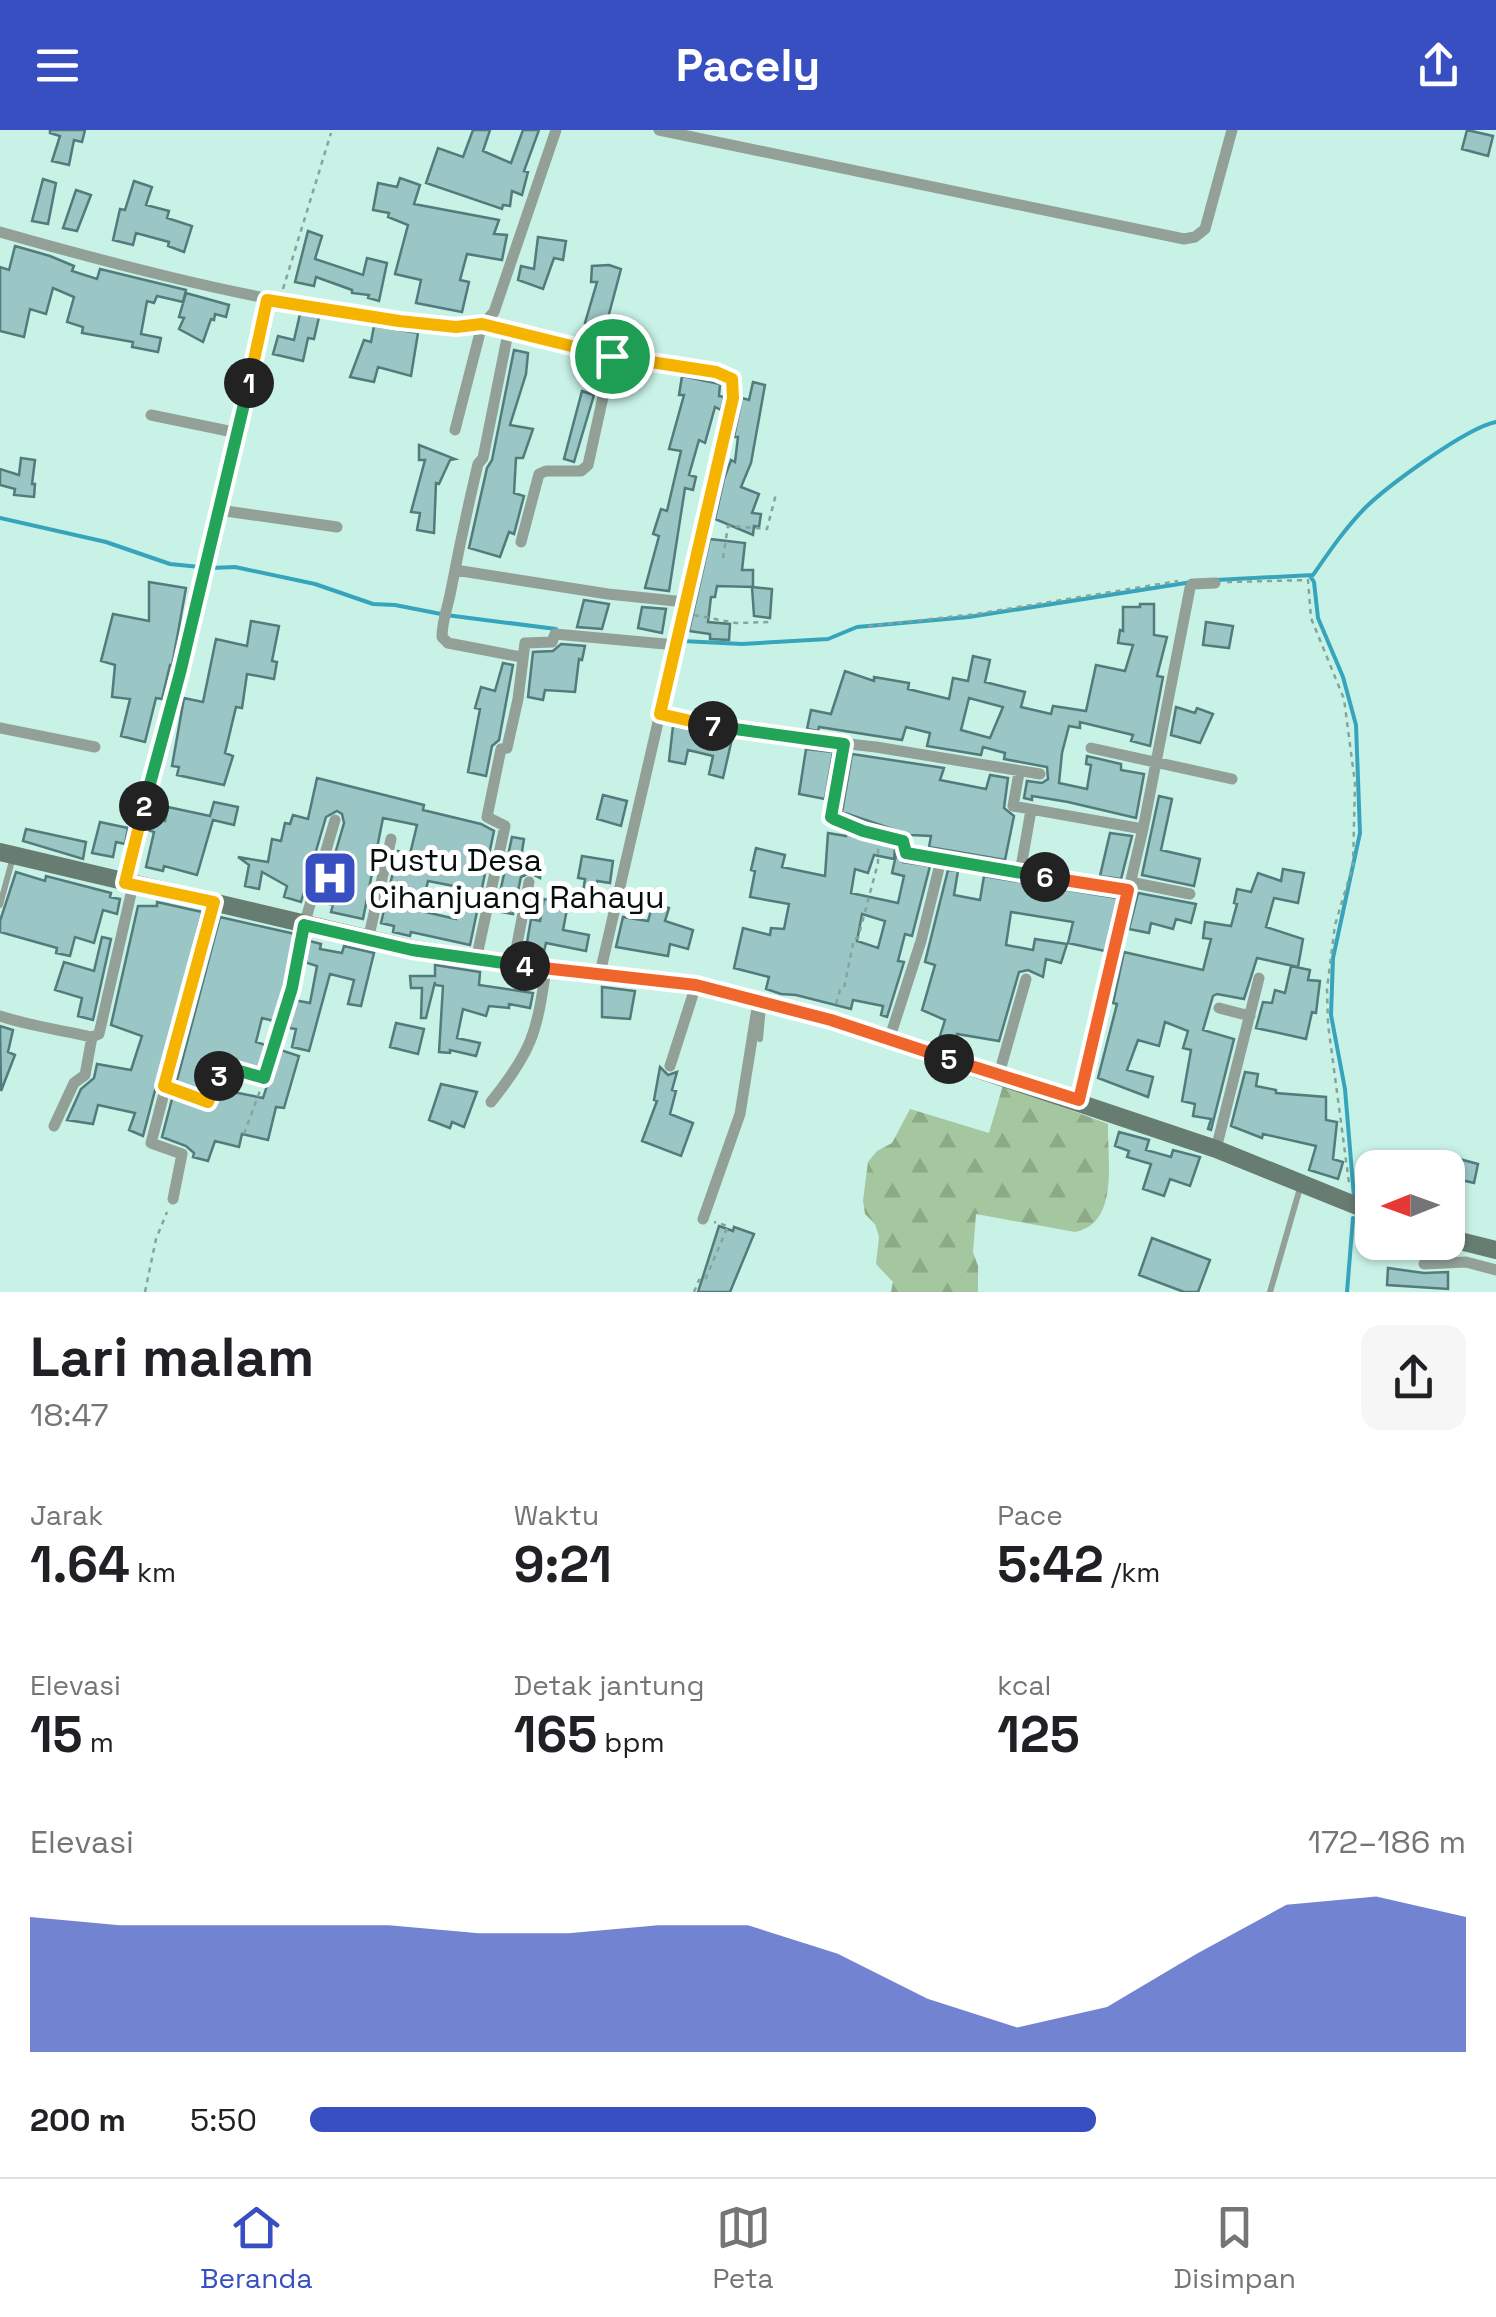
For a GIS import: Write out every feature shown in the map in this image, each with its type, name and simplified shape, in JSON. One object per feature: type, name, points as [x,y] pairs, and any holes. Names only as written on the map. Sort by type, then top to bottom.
[{"type":"main road","points":[[7,854],[368,940],[476,960],[696,985],[831,1020],[1216,1148],[1355,1205]]},
{"type":"main road","points":[[1465,1242],[1496,1250]]},
{"type":"street","points":[[455,430],[482,324],[494,312],[556,130]]},
{"type":"street","points":[[659,130],[1184,239],[1205,229],[1232,130]]},
{"type":"street","points":[[0,232],[273,301],[399,321],[456,327],[482,324],[612,356],[716,372],[732,379],[733,398],[600,973]]},
{"type":"street","points":[[0,1016],[28,1026],[46,1025],[92,1037],[98,1034],[129,884],[273,301]]},
{"type":"street","points":[[508,332],[487,439],[442,617],[442,637],[448,643],[521,656]]},
{"type":"street","points":[[521,542],[539,474],[581,472],[588,465],[612,356]]},
{"type":"street","points":[[151,415],[238,433]]},
{"type":"street","points":[[219,510],[338,528]]},
{"type":"street","points":[[455,570],[684,608]]},
{"type":"street","points":[[1079,1100],[1143,829],[1190,588],[1192,584],[1215,582]]},
{"type":"street","points":[[476,960],[505,826],[487,816],[501,750],[507,748],[518,700],[525,644],[552,642],[555,634],[676,645]]},
{"type":"street","points":[[660,714],[742,732],[844,744],[1019,773]]},
{"type":"street","points":[[0,728],[95,747]]},
{"type":"street","points":[[844,744],[831,817],[863,831],[903,841],[906,853],[1020,873],[1190,894]]},
{"type":"street","points":[[1091,748],[1232,779]]},
{"type":"street","points":[[1040,774],[1024,769],[1019,773],[1013,806],[1143,829]]},
{"type":"street","points":[[1020,873],[1031,810]]},
{"type":"street","points":[[304,925],[335,820]]},
{"type":"street","points":[[368,940],[391,840]]},
{"type":"street","points":[[889,1040],[921,941],[941,860]]},
{"type":"street","points":[[513,965],[529,882]]},
{"type":"street","points":[[172,1199],[182,1154],[151,1142],[214,902]]},
{"type":"street","points":[[491,1102],[520,1067],[530,1047],[546,968]]},
{"type":"street","points":[[1216,1148],[1259,978]]},
{"type":"street","points":[[999,1074],[1026,980]]},
{"type":"street","points":[[670,1066],[696,985]]},
{"type":"street","points":[[703,1219],[740,1114],[761,1003]]},
{"type":"street","points":[[1220,1008],[1250,1016]]},
{"type":"street","points":[[54,1126],[74,1084],[85,1075],[92,1037]]},
{"type":"street","points":[[1424,1264],[1466,1262],[1496,1270]]},
{"type":"lane","points":[[0,904],[7,854]]},
{"type":"lane","points":[[760,1040],[761,1003]]},
{"type":"lane","points":[[1270,1292],[1301,1184]]},
{"type":"path","points":[[273,301],[331,132]]},
{"type":"path","points":[[723,558],[728,526],[768,529],[776,494]]},
{"type":"path","points":[[684,608],[736,623],[769,622]]},
{"type":"path","points":[[831,1020],[871,894],[881,834]]},
{"type":"path","points":[[244,1134],[292,988],[304,925]]},
{"type":"path","points":[[164,1086],[208,1102],[226,1067],[264,1078]]},
{"type":"path","points":[[145,1292],[156,1239],[172,1199]]},
{"type":"path","points":[[694,1292],[699,1280],[706,1280],[712,1271],[728,1226],[703,1219]]},
{"type":"green space","points":[[1003,1085],[1108,1124],[1108,1188],[1099,1216],[1075,1232],[976,1214],[973,1252],[978,1266],[978,1292],[891,1292],[893,1282],[876,1264],[879,1237],[875,1224],[865,1214],[868,1162],[877,1151],[892,1143],[910,1109],[989,1133]]},
{"type":"building","points":[[50,130],[85,130],[82,142],[74,140],[69,165],[52,161],[60,136]]},
{"type":"building","points":[[473,130],[490,130],[483,151],[511,163],[523,130],[539,130],[524,171],[528,172],[522,195],[512,191],[510,206],[503,205],[502,209],[426,183],[438,148],[463,157]]},
{"type":"building","points":[[1467,130],[1493,136],[1488,156],[1462,149]]},
{"type":"building","points":[[400,178],[420,185],[414,204],[499,220],[494,234],[507,235],[502,260],[467,254],[460,280],[469,282],[462,312],[416,303],[421,280],[395,274],[408,225],[388,217],[389,213],[373,210],[378,183],[397,187]]},
{"type":"building","points":[[43,179],[56,183],[48,224],[32,221]]},
{"type":"building","points":[[134,181],[152,187],[146,205],[169,211],[167,218],[192,226],[184,252],[168,246],[169,242],[136,233],[133,245],[113,240],[120,209],[125,210]]},
{"type":"building","points":[[76,190],[91,195],[77,231],[63,228]]},
{"type":"building","points":[[308,231],[322,236],[315,259],[363,275],[367,258],[387,263],[379,301],[316,277],[314,286],[295,282]]},
{"type":"building","points":[[538,237],[566,241],[563,260],[554,258],[543,289],[518,280],[521,266],[534,269]]},
{"type":"building","points":[[15,246],[50,256],[74,266],[72,271],[97,279],[100,269],[186,290],[183,302],[157,296],[154,303],[147,301],[141,334],[161,338],[158,352],[132,347],[133,342],[82,333],[83,327],[67,322],[74,297],[53,288],[46,314],[30,309],[24,337],[0,331],[0,267],[9,270]]},
{"type":"building","points":[[592,266],[621,269],[605,329],[585,323],[597,282],[591,282]]},
{"type":"building","points":[[186,293],[229,305],[226,317],[215,314],[211,319],[203,342],[179,329]]},
{"type":"building","points":[[300,314],[319,317],[314,339],[308,338],[303,361],[273,354],[278,336],[294,340]]},
{"type":"building","points":[[374,326],[418,333],[411,376],[378,367],[374,382],[350,377],[364,340],[371,342]]},
{"type":"building","points":[[514,350],[528,353],[526,374],[510,425],[533,429],[523,458],[516,458],[514,493],[524,496],[514,534],[509,532],[500,557],[469,548]]},
{"type":"building","points":[[682,376],[720,384],[719,396],[724,397],[721,410],[715,407],[705,443],[699,440],[689,475],[696,477],[693,490],[685,488],[669,591],[645,588],[659,536],[653,534],[661,509],[667,511],[681,451],[669,449],[684,395],[679,395]]},
{"type":"building","points":[[753,382],[765,385],[751,463],[741,487],[759,494],[752,513],[761,514],[753,535],[715,519],[724,479],[731,460],[735,462],[738,437],[734,437],[742,398],[749,400]]},
{"type":"building","points":[[582,391],[594,395],[574,462],[564,459]]},
{"type":"building","points":[[419,445],[455,459],[450,460],[439,484],[436,483],[434,533],[417,530],[420,513],[411,512],[425,460],[419,460]]},
{"type":"building","points":[[21,458],[35,460],[34,497],[14,495],[15,489],[0,485],[0,469],[19,475]]},
{"type":"building","points":[[710,539],[745,543],[742,570],[753,570],[753,587],[717,586],[715,597],[711,597],[708,622],[730,624],[729,640],[710,639],[710,634],[689,631]]},
{"type":"building","points":[[149,582],[186,588],[172,666],[162,699],[156,698],[145,742],[121,736],[130,699],[112,697],[115,665],[101,661],[113,614],[149,621]]},
{"type":"building","points":[[752,587],[772,589],[770,618],[754,616]]},
{"type":"building","points":[[584,600],[609,604],[602,629],[577,627]]},
{"type":"building","points":[[1154,604],[1154,635],[1167,637],[1157,676],[1163,677],[1150,746],[1131,741],[1133,735],[1080,722],[1080,728],[1069,726],[1059,783],[1087,789],[1091,765],[1086,764],[1087,756],[1121,764],[1121,770],[1144,774],[1136,818],[1068,802],[1024,798],[1027,781],[1042,783],[1048,779],[1047,767],[1004,759],[1005,753],[983,747],[981,755],[927,746],[930,733],[906,727],[902,740],[819,727],[818,731],[807,729],[811,710],[831,714],[845,671],[874,681],[874,677],[909,683],[908,689],[949,699],[953,678],[968,681],[973,656],[990,660],[985,682],[1025,692],[1021,707],[1051,714],[1053,706],[1086,711],[1096,665],[1125,671],[1133,645],[1118,643],[1120,630],[1123,631],[1123,607]],"holes":[[[969,698],[1003,707],[990,738],[961,730]]]},
{"type":"building","points":[[642,607],[666,609],[662,633],[638,628]]},
{"type":"building","points":[[251,621],[279,626],[272,661],[277,662],[274,679],[247,674],[242,708],[236,707],[225,753],[233,756],[224,785],[177,775],[179,767],[172,766],[184,698],[203,702],[216,639],[247,646]]},
{"type":"building","points":[[1206,622],[1233,626],[1229,648],[1203,645]]},
{"type":"building","points":[[561,644],[585,646],[582,660],[579,659],[575,692],[545,690],[543,700],[528,697],[533,652],[553,651]]},
{"type":"building","points":[[503,663],[513,665],[499,740],[492,746],[486,776],[468,772],[481,687],[495,691]]},
{"type":"building","points":[[1176,707],[1213,714],[1200,743],[1171,735]]},
{"type":"building","points":[[673,726],[732,739],[723,778],[709,774],[713,756],[688,750],[685,764],[669,761]]},
{"type":"building","points":[[806,749],[833,752],[825,799],[799,794]]},
{"type":"building","points":[[852,754],[944,768],[940,780],[986,789],[990,775],[1008,778],[1004,808],[1014,816],[1005,860],[929,847],[931,836],[910,835],[842,812]]},
{"type":"building","points":[[317,778],[424,805],[423,810],[481,824],[494,831],[470,945],[393,932],[394,926],[381,923],[398,851],[410,854],[417,825],[383,818],[363,919],[331,912],[333,905],[321,902],[344,823],[337,811],[326,817],[301,902],[284,897],[287,886],[262,872],[259,889],[245,886],[249,865],[238,857],[268,862],[272,839],[281,841],[285,823],[290,824],[293,815],[308,819]],"holes":[[[428,881],[464,888],[456,919],[421,911]]]},
{"type":"building","points":[[603,795],[627,801],[621,826],[597,819]]},
{"type":"building","points":[[1159,796],[1172,799],[1161,850],[1200,859],[1194,886],[1142,875]]},
{"type":"building","points":[[214,802],[238,807],[234,825],[213,820],[197,875],[164,866],[163,871],[146,867],[154,832],[148,830],[152,818],[165,821],[168,807],[210,816]]},
{"type":"building","points":[[100,822],[128,828],[125,844],[116,842],[113,857],[92,853]]},
{"type":"building","points":[[26,829],[86,842],[83,859],[23,841]]},
{"type":"building","points":[[828,833],[846,833],[895,848],[894,859],[874,855],[868,873],[855,869],[851,893],[898,903],[904,876],[892,873],[896,855],[903,862],[930,866],[912,936],[905,934],[898,961],[904,962],[887,1017],[881,1015],[883,1006],[853,1000],[851,1009],[781,994],[766,989],[769,977],[734,968],[743,928],[770,935],[771,928],[784,929],[789,904],[750,897],[756,848],[785,855],[782,867],[825,876]],"holes":[[[862,914],[885,921],[878,948],[857,941]]]},
{"type":"building","points":[[1110,833],[1132,836],[1121,879],[1100,876]]},
{"type":"building","points":[[512,837],[524,839],[521,858],[541,860],[540,878],[530,873],[521,877],[513,914],[496,911]]},
{"type":"building","points":[[582,856],[613,861],[610,883],[597,881],[594,895],[583,892],[585,879],[578,878]]},
{"type":"building","points":[[1283,869],[1304,873],[1298,903],[1274,898],[1266,927],[1303,939],[1298,967],[1257,958],[1244,999],[1213,996],[1203,1030],[1234,1039],[1211,1130],[1211,1119],[1193,1116],[1195,1104],[1182,1101],[1191,1050],[1183,1048],[1188,1031],[1165,1022],[1159,1046],[1138,1040],[1127,1070],[1153,1077],[1148,1097],[1098,1078],[1117,1004],[1113,1003],[1124,952],[1203,970],[1211,939],[1203,938],[1205,922],[1231,926],[1237,889],[1251,892],[1258,873],[1281,881]]},
{"type":"building","points":[[948,870],[958,871],[954,895],[980,900],[984,876],[1117,898],[1105,951],[1068,943],[1073,922],[1011,912],[1006,945],[1033,950],[1035,939],[1067,944],[1061,963],[1046,959],[1043,977],[1028,970],[1019,972],[999,1041],[957,1034],[955,1041],[940,1036],[945,1020],[922,1010],[935,965],[925,962]]},
{"type":"building","points":[[16,872],[111,893],[110,897],[120,899],[117,914],[103,910],[94,943],[75,937],[70,956],[56,953],[57,948],[0,932]]},
{"type":"building","points":[[1138,893],[1196,904],[1191,923],[1176,919],[1173,929],[1151,923],[1149,933],[1129,929]]},
{"type":"building","points":[[544,899],[568,904],[563,930],[589,935],[586,951],[546,943],[543,956],[525,954],[531,919],[540,921]]},
{"type":"building","points":[[157,902],[202,912],[143,1136],[129,1130],[135,1113],[98,1105],[93,1124],[67,1120],[81,1089],[94,1078],[97,1064],[131,1070],[142,1036],[111,1025],[138,906],[157,906]]},
{"type":"building","points":[[653,903],[669,908],[665,921],[693,930],[688,949],[670,944],[668,956],[616,947],[623,917],[648,921]]},
{"type":"building","points":[[220,917],[295,934],[294,937],[321,944],[320,949],[342,953],[344,946],[374,953],[361,1006],[348,1004],[354,980],[330,974],[309,1051],[292,1047],[296,1029],[262,1018],[256,1042],[299,1056],[284,1108],[276,1107],[268,1140],[242,1134],[239,1147],[215,1141],[208,1161],[193,1157],[186,1146],[162,1137]],"holes":[[[292,958],[317,966],[310,1003],[283,998]],[[240,1067],[270,1077],[263,1098],[233,1092]]]},
{"type":"building","points":[[102,937],[111,939],[93,1020],[78,1016],[82,998],[55,990],[64,962],[94,971]]},
{"type":"building","points":[[435,965],[480,972],[479,985],[533,993],[530,1008],[489,1006],[486,1016],[463,1009],[457,1038],[480,1043],[476,1056],[450,1050],[439,1052],[443,986],[435,982],[426,1018],[421,1018],[422,988],[411,988],[410,976],[435,976]]},
{"type":"building","points":[[1291,966],[1310,970],[1308,980],[1320,981],[1316,1013],[1312,1012],[1306,1039],[1256,1028],[1263,1002],[1272,1003],[1275,990],[1285,993]]},
{"type":"building","points":[[602,987],[635,991],[630,1019],[602,1017]]},
{"type":"building","points":[[396,1023],[424,1029],[418,1054],[390,1047]]},
{"type":"building","points":[[0,1026],[13,1030],[8,1052],[15,1055],[1,1091]]},
{"type":"building","points":[[660,1067],[668,1075],[677,1072],[670,1114],[693,1123],[681,1156],[642,1141],[657,1101],[654,1100]]},
{"type":"building","points":[[1245,1072],[1258,1074],[1256,1086],[1276,1093],[1326,1097],[1326,1120],[1337,1122],[1333,1159],[1343,1162],[1338,1179],[1309,1170],[1316,1146],[1263,1134],[1262,1138],[1231,1126]]},
{"type":"building","points":[[441,1084],[477,1092],[464,1127],[452,1122],[450,1128],[429,1120]]},
{"type":"building","points":[[1119,1132],[1149,1140],[1146,1150],[1171,1157],[1173,1150],[1200,1157],[1190,1186],[1170,1179],[1164,1196],[1143,1189],[1151,1164],[1127,1157],[1129,1151],[1115,1146]]},
{"type":"building","points":[[1465,1161],[1478,1164],[1474,1183],[1465,1181]]},
{"type":"building","points":[[719,1226],[754,1234],[730,1292],[698,1292]]},
{"type":"building","points":[[1152,1238],[1210,1260],[1198,1292],[1184,1292],[1139,1275]]},
{"type":"building","points":[[1388,1268],[1448,1272],[1448,1289],[1387,1285]]},
{"type":"waterway","points":[[1216,580],[1313,575],[1377,497],[1448,446],[1496,422]]},
{"type":"waterway","points":[[0,518],[106,542],[170,564],[200,567]]},
{"type":"waterway","points":[[211,568],[235,567],[315,584],[373,604],[441,614]]},
{"type":"waterway","points":[[1310,576],[1318,618],[1343,677],[1356,725],[1360,833],[1333,958],[1331,1015],[1345,1089],[1354,1197]]},
{"type":"waterway","points":[[682,641],[742,644],[828,639],[857,627],[969,617],[1192,582]]},
{"type":"waterway","points":[[446,615],[556,629]]},
{"type":"waterway","points":[[1347,1292],[1353,1218]]},
{"type":"place","name":"Pustu Desa Cihanjuang Rahayu","points":[[330,878]]},
{"type":"route","points":[[267,300],[399,321],[456,327],[482,324],[612,356],[716,372],[732,379],[733,386],[660,714],[742,732],[844,744],[831,817],[863,831],[903,841],[906,853],[1128,890],[1079,1100],[831,1020],[696,985],[446,956],[304,925],[292,988],[264,1078],[226,1067],[208,1102],[164,1086],[214,902],[125,883],[180,673],[267,300]]}]
